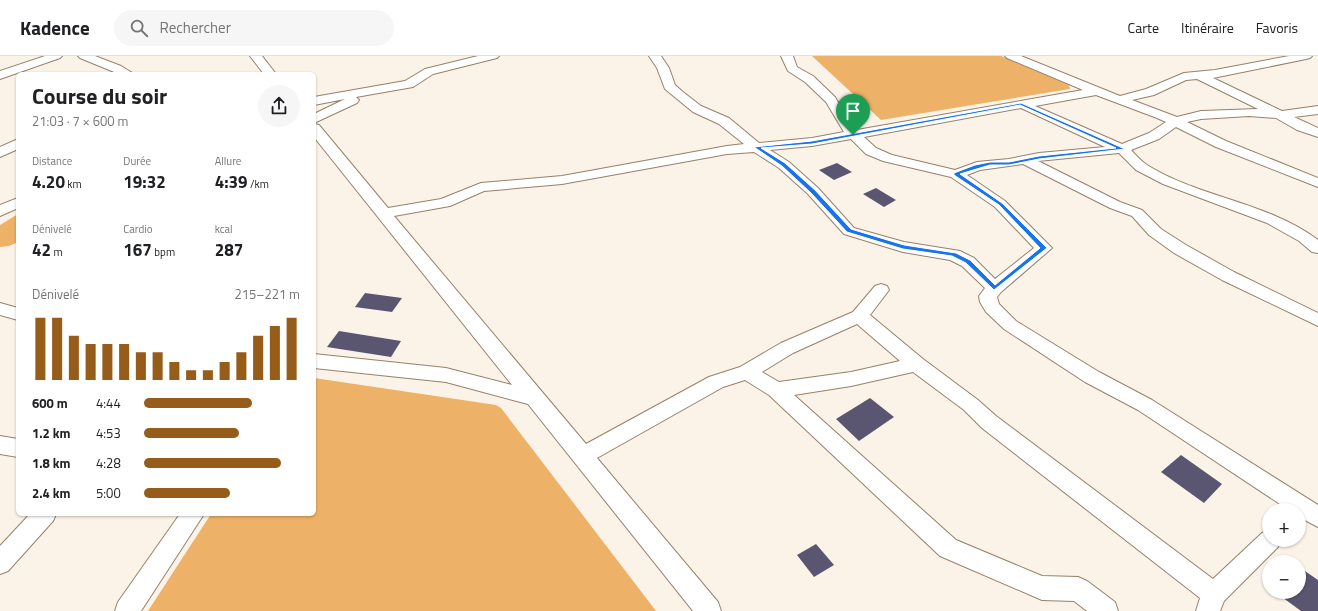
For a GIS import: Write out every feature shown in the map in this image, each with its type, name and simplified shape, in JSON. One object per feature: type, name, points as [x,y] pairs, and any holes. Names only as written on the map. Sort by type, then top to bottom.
[{"type":"street","points":[[0,75],[56,56]]},
{"type":"street","points":[[84,56],[124,72]]},
{"type":"street","points":[[256,56],[268,72]]},
{"type":"street","points":[[316,118],[350,102],[415,81],[429,71],[493,56]]},
{"type":"street","points":[[656,56],[663,68],[669,86],[697,109],[724,121],[756,147],[784,164],[813,191],[849,231],[903,247],[954,255],[968,262],[994,288]]},
{"type":"street","points":[[787,56],[792,70],[809,79],[831,100],[846,127],[871,151],[888,158],[956,174],[1000,204],[1044,248],[994,288],[988,296],[992,308],[1010,325],[1092,377],[1145,406],[1310,510]]},
{"type":"street","points":[[1011,56],[1119,100],[1177,121],[1221,144],[1318,183]]},
{"type":"street","points":[[1119,100],[1150,92],[1184,77],[1215,74],[1306,56]]},
{"type":"street","points":[[1199,75],[1318,134]]},
{"type":"street","points":[[316,101],[393,87]]},
{"type":"street","points":[[384,213],[445,203],[481,187],[562,180],[727,150],[812,142],[1097,91]]},
{"type":"street","points":[[1021,104],[1122,149],[1141,167],[1168,181],[1272,220],[1305,238],[1318,248]]},
{"type":"street","points":[[956,174],[977,166],[990,164],[1122,149],[1154,136],[1177,121],[1201,115],[1227,113],[1280,115],[1318,110]]},
{"type":"street","points":[[316,130],[709,611]]},
{"type":"street","points":[[0,153],[16,144]]},
{"type":"street","points":[[1025,160],[1115,205],[1137,213],[1154,232],[1180,249],[1228,276],[1318,320]]},
{"type":"street","points":[[583,456],[716,382],[747,372],[786,348],[860,316],[881,290]]},
{"type":"street","points":[[0,309],[16,313]]},
{"type":"street","points":[[860,316],[916,364],[971,405],[989,422],[1211,603],[1263,547]]},
{"type":"street","points":[[316,361],[446,375],[535,398]]},
{"type":"street","points":[[776,390],[851,379],[916,364]]},
{"type":"street","points":[[747,372],[776,390],[948,548],[1042,588],[1078,589],[1106,611]]},
{"type":"street","points":[[0,445],[16,448]]},
{"type":"street","points":[[0,563],[43,516]]},
{"type":"street","points":[[127,611],[189,516]]},
{"type":"shaded area","points":[[812,56],[1001,56],[1069,85],[1070,89],[881,120]]},
{"type":"shaded area","points":[[16,215],[16,243],[9,246],[0,247],[0,225]]},
{"type":"shaded area","points":[[316,378],[496,405],[501,408],[656,611],[148,611],[210,516],[316,516]]},
{"type":"building","points":[[837,163],[852,172],[834,180],[819,170]]},
{"type":"building","points":[[876,188],[896,200],[884,207],[863,194]]},
{"type":"building","points":[[365,293],[402,298],[392,312],[355,307]]},
{"type":"building","points":[[339,331],[401,341],[391,357],[327,347]]},
{"type":"building","points":[[870,398],[894,417],[859,441],[836,419]]},
{"type":"building","points":[[1181,455],[1222,484],[1204,503],[1161,472]]},
{"type":"building","points":[[816,544],[834,565],[814,577],[797,555]]},
{"type":"building","points":[[1306,572],[1318,580],[1318,611],[1301,611],[1285,599],[1306,599]]},
{"type":"route","points":[[1021,104],[1122,149],[1039,157],[1004,164],[990,164],[977,166],[956,174],[1000,204],[1044,248],[994,288],[968,262],[954,255],[919,248],[903,247],[849,231],[813,191],[784,164],[756,147],[812,142],[853,135],[1021,104]]}]
